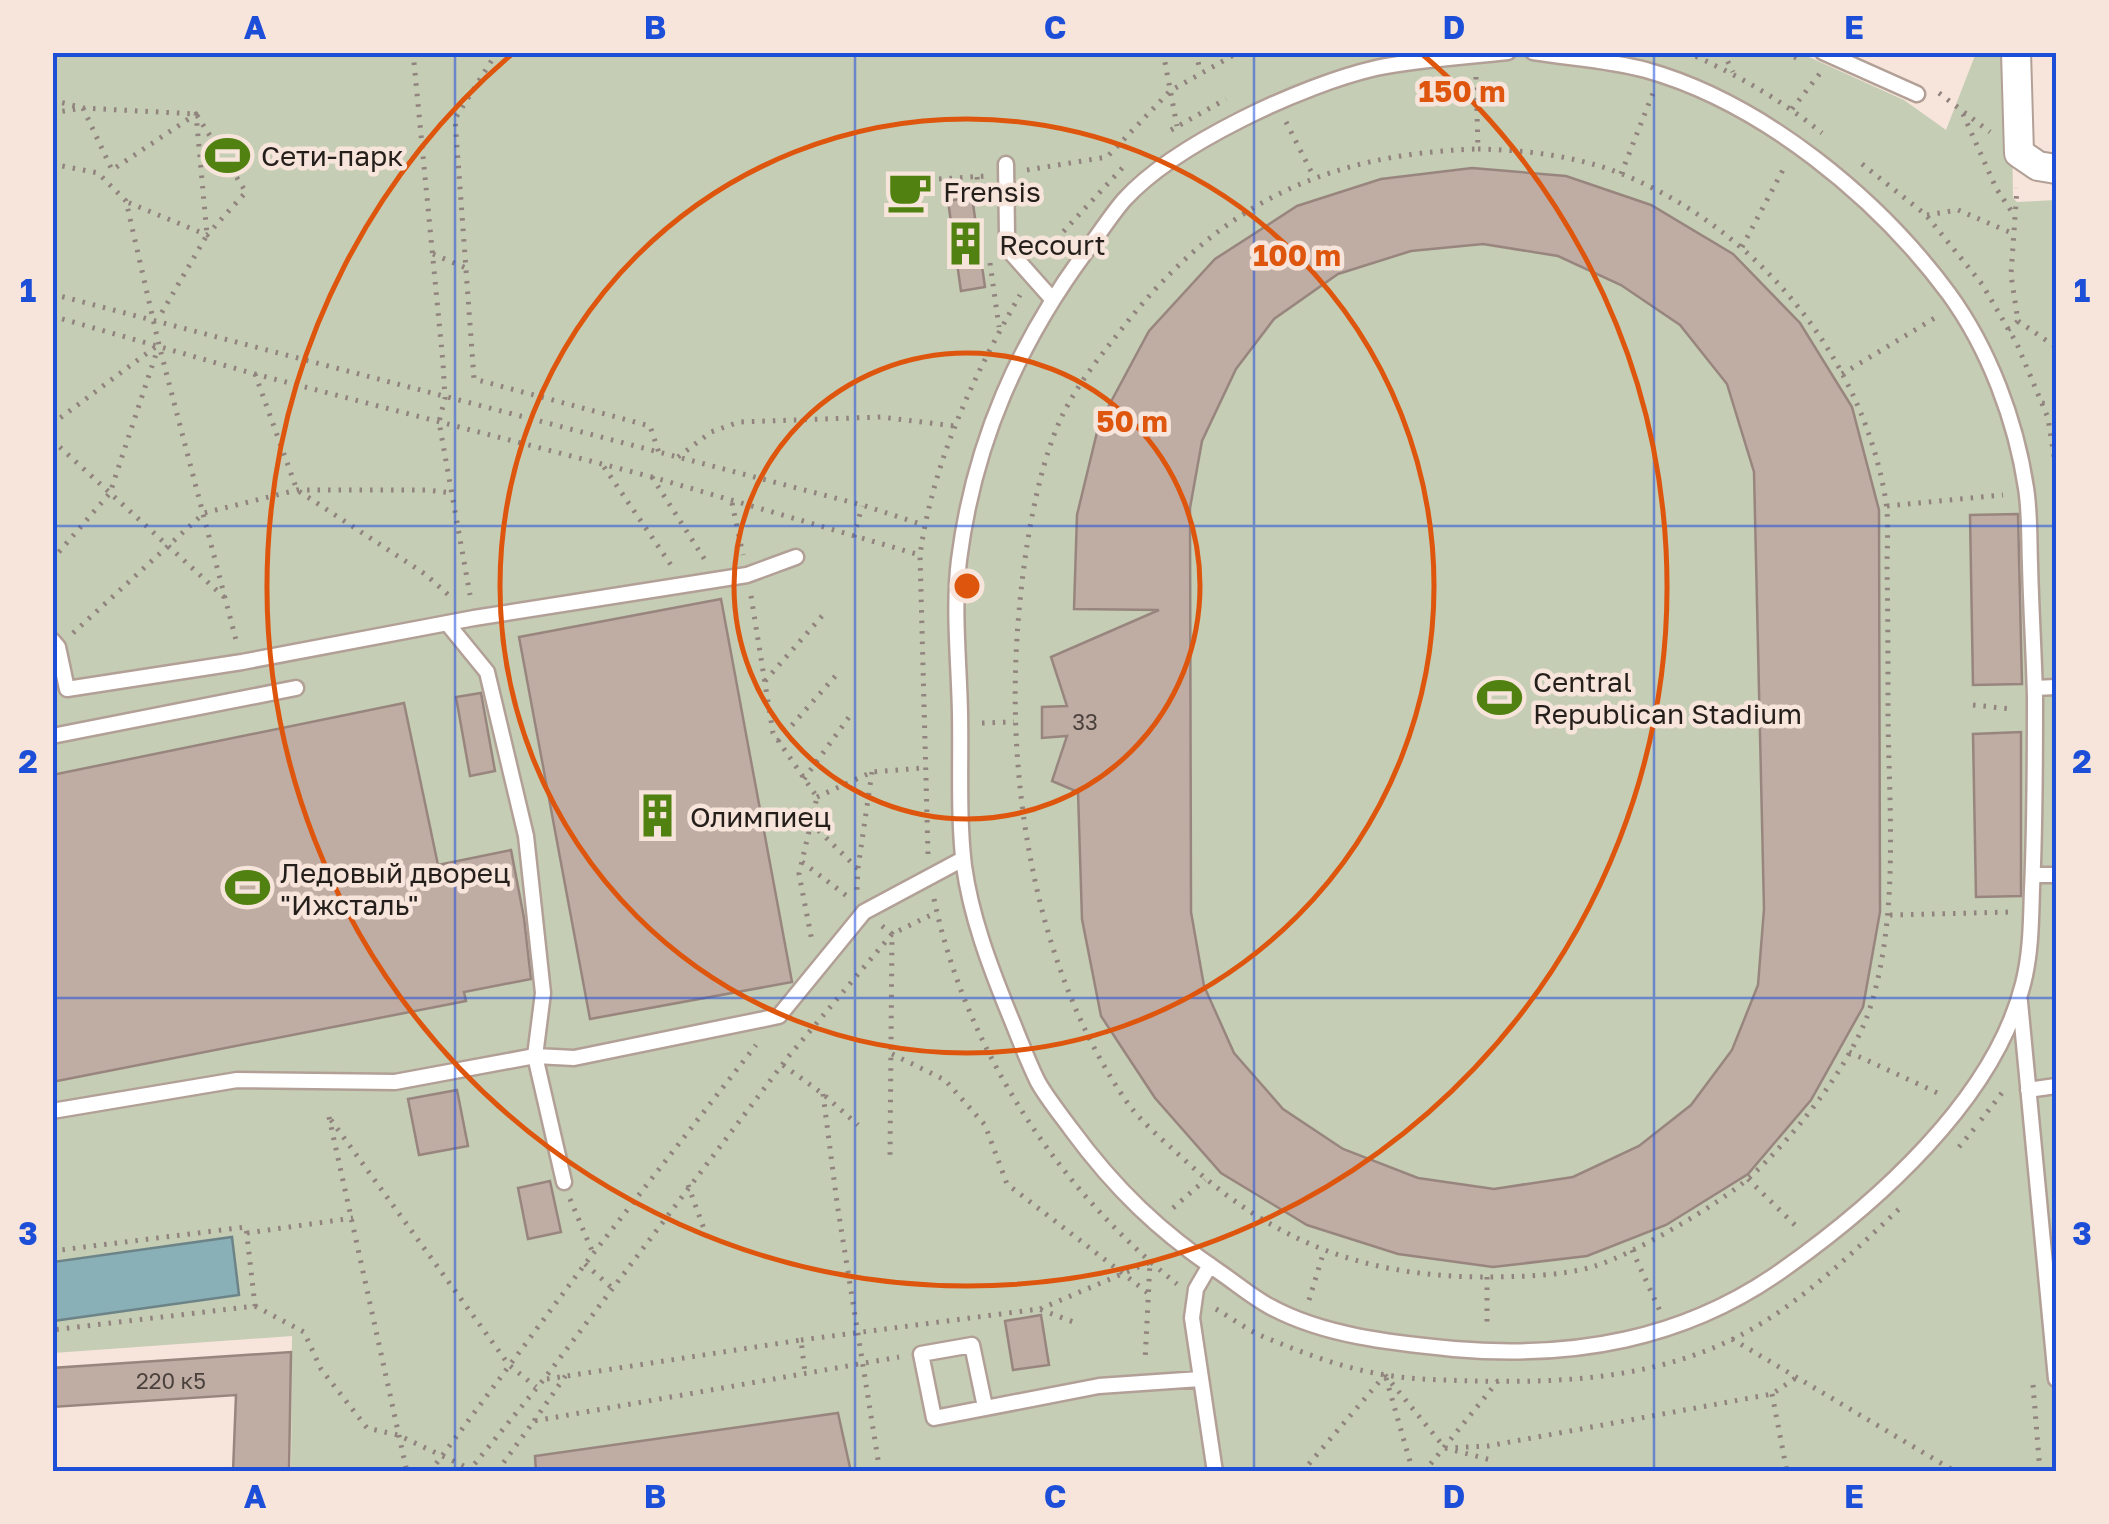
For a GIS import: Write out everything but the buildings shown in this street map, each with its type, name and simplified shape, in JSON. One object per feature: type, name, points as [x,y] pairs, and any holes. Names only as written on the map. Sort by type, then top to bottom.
[{"type":"street","points":[[2016,52],[2019,153],[2038,166],[2056,169]]},
{"type":"lane","points":[[1508,52],[1414,61],[1331,82],[1214,135],[1175,158],[1127,196],[1018,357],[980,453],[958,567],[963,859],[990,968],[1040,1087],[1095,1161],[1152,1223],[1272,1308],[1346,1334],[1499,1352],[1610,1344],[1699,1319],[1768,1280],[1834,1233],[1936,1135],[1976,1083],[2005,1032],[2019,997],[2029,954],[2033,876],[2035,688],[2028,494],[2010,420],[1982,352],[1954,300],[1916,254],[1843,181],[1767,126],[1692,88],[1642,69],[1533,52]]},
{"type":"lane","points":[[1826,54],[1917,94]]},
{"type":"lane","points":[[1006,164],[1007,235],[1013,255],[1053,300]]},
{"type":"lane","points":[[55,644],[60,691],[242,662],[474,618],[717,580],[796,557]]},
{"type":"lane","points":[[447,623],[486,672],[526,836],[543,993],[535,1056],[564,1182]]},
{"type":"lane","points":[[2035,688],[2056,686]]},
{"type":"lane","points":[[52,736],[296,688]]},
{"type":"lane","points":[[52,1111],[236,1080],[395,1082],[535,1056],[574,1058],[778,1016],[864,912],[963,859]]},
{"type":"lane","points":[[2033,876],[2056,875]]},
{"type":"lane","points":[[2019,997],[2053,1300],[2056,1380]]},
{"type":"lane","points":[[2028,1090],[2056,1086]]},
{"type":"lane","points":[[1210,1265],[1195,1296],[1192,1318],[1215,1472]]},
{"type":"lane","points":[[984,1407],[972,1345],[921,1354],[934,1418],[1099,1386],[1200,1379]]},
{"type":"path","points":[[413,52],[445,398],[439,422],[474,618]]},
{"type":"path","points":[[497,52],[455,119],[474,379],[650,426],[659,453]]},
{"type":"path","points":[[1163,52],[1177,126]]},
{"type":"path","points":[[1196,52],[1200,71]]},
{"type":"path","points":[[1084,162],[1106,157],[1170,90],[1238,52]]},
{"type":"path","points":[[1723,52],[1733,72]]},
{"type":"path","points":[[1792,109],[1823,70],[1826,54]]},
{"type":"path","points":[[1476,78],[1478,148]]},
{"type":"path","points":[[1936,91],[2019,153],[2011,275],[2018,321],[2056,347]]},
{"type":"path","points":[[1621,174],[1653,92]]},
{"type":"path","points":[[1162,137],[1228,98]]},
{"type":"path","points":[[52,100],[83,108],[196,114]]},
{"type":"path","points":[[52,113],[83,108]]},
{"type":"path","points":[[83,108],[112,170],[110,182]]},
{"type":"path","points":[[1963,113],[1996,188],[2016,218]]},
{"type":"path","points":[[112,170],[196,114]]},
{"type":"path","points":[[196,114],[207,235]]},
{"type":"path","points":[[156,322],[207,235],[246,192],[196,114]]},
{"type":"path","points":[[1285,120],[1314,178]]},
{"type":"path","points":[[1526,150],[1621,174],[1696,213],[1778,281],[1808,316],[1842,374],[1868,434],[1887,506],[1890,915],[1870,1010],[1849,1052],[1821,1098],[1748,1179],[1632,1250],[1590,1268],[1487,1277],[1398,1273],[1301,1244],[1205,1180],[1133,1112],[1083,1023],[1046,927],[1028,838],[1014,722],[1019,604],[1044,472],[1061,417],[1092,366],[1168,274],[1213,234],[1259,204],[1314,178],[1418,151],[1526,150]]},
{"type":"path","points":[[1131,160],[1115,172],[1030,276],[974,378],[954,426],[924,525],[920,556],[925,768],[930,877],[937,912],[966,1000],[1004,1082],[1025,1116],[1104,1218],[1150,1262],[1195,1296],[1264,1338],[1333,1362],[1385,1375],[1498,1381],[1424,1472]]},
{"type":"path","points":[[1742,248],[1788,161]]},
{"type":"path","points":[[52,164],[98,173],[126,201],[159,345],[242,662]]},
{"type":"path","points":[[126,201],[207,235]]},
{"type":"path","points":[[1926,215],[1958,210],[2014,234]]},
{"type":"path","points":[[433,254],[466,268]]},
{"type":"path","points":[[52,294],[924,525]]},
{"type":"path","points":[[52,316],[255,374],[652,478],[920,556]]},
{"type":"path","points":[[1842,374],[1939,316]]},
{"type":"path","points":[[2008,330],[2018,321]]},
{"type":"path","points":[[52,424],[159,345]]},
{"type":"path","points":[[52,560],[110,493],[159,345]]},
{"type":"path","points":[[255,374],[296,490],[425,574],[474,618]]},
{"type":"path","points":[[2042,403],[2056,410],[2048,418]]},
{"type":"path","points":[[677,457],[712,432],[740,422],[881,417],[954,426]]},
{"type":"path","points":[[52,440],[225,597]]},
{"type":"path","points":[[602,465],[685,584]]},
{"type":"path","points":[[652,478],[717,580]]},
{"type":"path","points":[[55,644],[204,513],[296,490],[426,490],[452,494]]},
{"type":"path","points":[[1887,506],[2016,494]]},
{"type":"path","points":[[732,503],[773,733],[817,797],[800,874],[817,969]]},
{"type":"path","points":[[854,537],[862,506]]},
{"type":"path","points":[[765,681],[822,616]]},
{"type":"path","points":[[778,741],[838,673]]},
{"type":"path","points":[[1973,705],[2034,711]]},
{"type":"path","points":[[804,779],[852,712]]},
{"type":"path","points":[[817,797],[872,772],[925,768]]},
{"type":"path","points":[[802,862],[857,904],[872,772]]},
{"type":"path","points":[[811,823],[858,870]]},
{"type":"path","points":[[52,1330],[255,1306],[304,1332],[321,1369],[368,1428],[398,1435],[470,1470],[544,1379],[783,1064],[892,934],[937,912]]},
{"type":"path","points":[[1890,915],[2020,912]]},
{"type":"path","points":[[890,1155],[892,934]]},
{"type":"path","points":[[430,1472],[778,1016]]},
{"type":"path","points":[[1849,1052],[1947,1097]]},
{"type":"path","points":[[892,1054],[945,1080],[985,1125],[1007,1184],[1148,1293]]},
{"type":"path","points":[[783,1064],[858,1125]]},
{"type":"path","points":[[823,1094],[880,1472]]},
{"type":"path","points":[[406,1472],[329,1117],[509,1365],[536,1387]]},
{"type":"path","points":[[1748,1179],[1804,1234]]},
{"type":"path","points":[[1171,1210],[1205,1180]]},
{"type":"path","points":[[688,1185],[708,1240]]},
{"type":"path","points":[[247,1233],[353,1218]]},
{"type":"path","points":[[52,1251],[246,1227],[255,1306]]},
{"type":"path","points":[[581,1228],[593,1254]]},
{"type":"path","points":[[1632,1250],[1660,1312]]},
{"type":"path","points":[[1309,1300],[1324,1251]]},
{"type":"path","points":[[544,1379],[1039,1309],[1150,1262]]},
{"type":"path","points":[[1143,1384],[1150,1262]]},
{"type":"path","points":[[585,1264],[612,1288]]},
{"type":"path","points":[[1487,1277],[1487,1332]]},
{"type":"path","points":[[1039,1309],[1076,1322]]},
{"type":"path","points":[[1732,1339],[1956,1472]]},
{"type":"path","points":[[801,1340],[805,1373]]},
{"type":"path","points":[[534,1422],[894,1358]]},
{"type":"path","points":[[502,1472],[501,1466],[566,1374]]},
{"type":"path","points":[[1385,1375],[1445,1448],[1491,1460]]},
{"type":"path","points":[[1302,1472],[1385,1375]]},
{"type":"path","points":[[1385,1375],[1412,1472]]},
{"type":"path","points":[[1445,1448],[1488,1446],[1772,1394],[1796,1377]]},
{"type":"path","points":[[1772,1394],[1787,1472]]},
{"type":"green space","points":[[1798,52],[1904,100],[1946,130],[1976,53],[2011,53],[2013,198],[2017,202],[2056,200],[2056,1471],[291,1471],[292,1336],[53,1353],[52,53]]},
{"type":"water","points":[[232,1237],[239,1295],[53,1321],[53,1262]]},
{"type":"place","name":"Сети-парк","points":[[228,155]]},
{"type":"place","name":"Frensis","points":[[910,191]]},
{"type":"place","name":"Recourt","points":[[966,244]]},
{"type":"place","name":"Central Republican Stadium","points":[[1500,697]]},
{"type":"place","name":"Олимпиец","points":[[657,816]]},
{"type":"place","name":"Ледовый дворец \"Ижсталь\"","points":[[247,888]]}]
